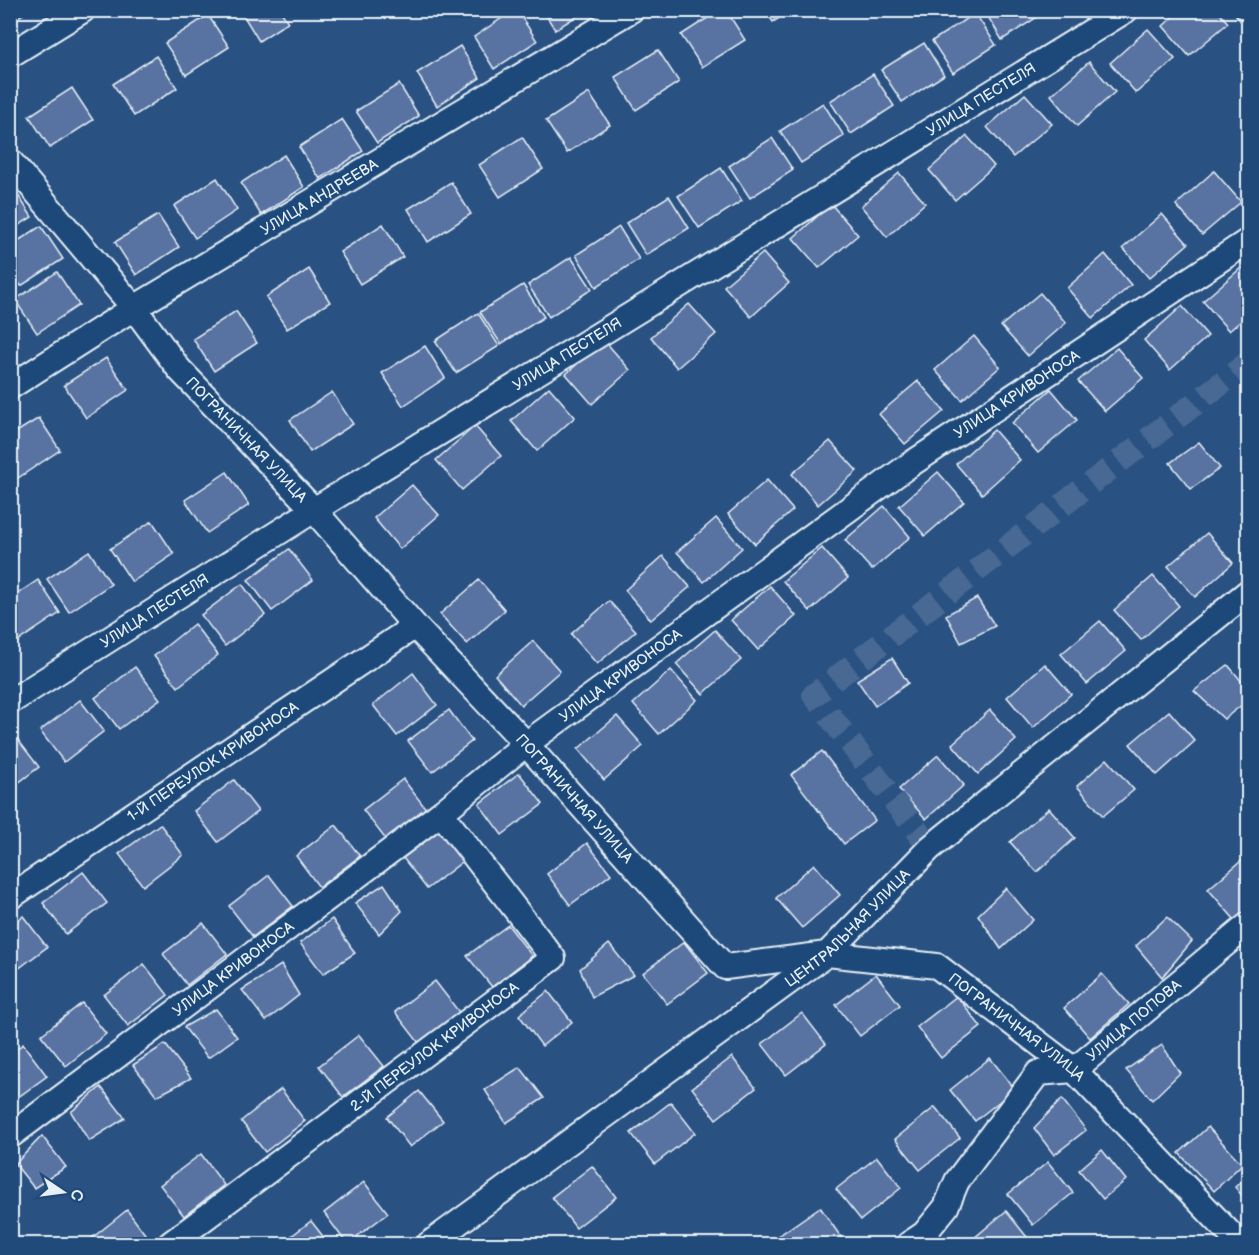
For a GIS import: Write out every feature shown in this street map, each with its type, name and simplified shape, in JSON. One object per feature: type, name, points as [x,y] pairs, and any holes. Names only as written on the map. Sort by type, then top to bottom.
[{"type":"street","points":[[10,55],[83,10]]},
{"type":"street","name":"УЛИЦА АНДРЕЕВА","points":[[10,387],[134,308],[631,10]]},
{"type":"street","name":"УЛИЦА ПЕСТЕЛЯ","points":[[10,702],[314,510],[1126,10]]},
{"type":"street","name":"ПОГРАНИЧНАЯ УЛИЦА","points":[[10,161],[134,308],[179,369],[314,510],[415,626],[526,744],[725,967],[826,954],[937,966],[1074,1070],[1240,1245]]},
{"type":"street","name":"УЛИЦА КРИВОНОСА","points":[[10,1136],[441,813],[526,744],[908,466],[1248,241]]},
{"type":"street","name":"ЦЕНТРАЛЬНАЯ УЛИЦА","points":[[429,1245],[826,954],[930,848],[1248,592]]},
{"type":"street","name":"1-Й ПЕРЕУЛОК КРИВОНОСА","points":[[10,897],[415,626]]},
{"type":"street","name":"2-Й ПЕРЕУЛОК КРИВОНОСА","points":[[170,1245],[553,958],[441,813]]},
{"type":"street","name":"УЛИЦА ПОПОВА","points":[[909,1245],[924,1234],[946,1207],[957,1181],[1038,1073],[1074,1070],[1248,925]]},
{"type":"building","points":[[10,10],[30,10],[10,22]]},
{"type":"building","points":[[240,10],[280,10],[288,22],[259,41]]},
{"type":"building","points":[[517,10],[537,41],[494,69],[474,37]]},
{"type":"building","points":[[543,10],[586,10],[555,30]]},
{"type":"building","points":[[720,10],[726,10],[745,40],[702,67],[681,35]]},
{"type":"building","points":[[765,10],[792,10],[773,22]]},
{"type":"building","points":[[984,10],[1044,10],[1045,12],[1002,40]]},
{"type":"building","points":[[1181,10],[1217,10],[1228,23],[1189,56],[1163,26]]},
{"type":"building","points":[[1232,10],[1248,10],[1248,19],[1243,24]]},
{"type":"building","points":[[975,13],[996,45],[953,73],[932,41]]},
{"type":"building","points":[[208,15],[229,47],[186,75],[165,43]]},
{"type":"building","points":[[1148,29],[1175,59],[1136,93],[1110,63]]},
{"type":"building","points":[[924,43],[944,75],[902,102],[881,70]]},
{"type":"building","points":[[460,46],[480,78],[437,106],[417,73]]},
{"type":"building","points":[[658,50],[679,82],[636,110],[615,77]]},
{"type":"building","points":[[156,56],[177,88],[134,116],[113,84]]},
{"type":"building","points":[[1089,62],[1115,92],[1077,126],[1051,95]]},
{"type":"building","points":[[873,74],[894,106],[851,134],[830,101]]},
{"type":"building","points":[[399,84],[419,116],[377,143],[356,111]]},
{"type":"building","points":[[72,88],[93,120],[50,148],[29,116]]},
{"type":"building","points":[[589,93],[610,125],[567,153],[546,121]]},
{"type":"building","points":[[1025,94],[1052,124],[1013,157],[987,127]]},
{"type":"building","points":[[823,103],[844,136],[801,163],[780,131]]},
{"type":"building","points":[[342,119],[363,151],[320,179],[299,147]]},
{"type":"building","points":[[967,136],[994,166],[955,200],[929,170]]},
{"type":"building","points":[[522,137],[543,169],[500,197],[479,165]]},
{"type":"building","points":[[772,138],[793,170],[750,198],[729,166]]},
{"type":"building","points":[[284,155],[304,187],[261,215],[241,183]]},
{"type":"building","points":[[721,168],[742,201],[699,228],[678,196]]},
{"type":"building","points":[[1214,171],[1241,202],[1202,235],[1176,205]]},
{"type":"building","points":[[899,173],[925,203],[887,237],[861,206]]},
{"type":"building","points":[[217,178],[237,210],[195,238],[174,206]]},
{"type":"building","points":[[451,182],[471,214],[428,242],[408,209]]},
{"type":"building","points":[[10,184],[32,217],[10,231]]},
{"type":"building","points":[[669,196],[689,228],[646,255],[626,223]]},
{"type":"building","points":[[831,204],[858,235],[819,268],[793,238]]},
{"type":"building","points":[[1162,214],[1188,244],[1149,278],[1123,248]]},
{"type":"building","points":[[158,215],[179,247],[136,275],[115,242]]},
{"type":"building","points":[[383,224],[403,257],[360,284],[340,252]]},
{"type":"building","points":[[41,226],[63,259],[21,286],[10,271],[10,246]]},
{"type":"building","points":[[619,227],[639,259],[596,287],[576,255]]},
{"type":"building","points":[[763,253],[789,283],[751,317],[724,286]]},
{"type":"building","points":[[1105,254],[1131,285],[1093,318],[1067,288]]},
{"type":"building","points":[[571,257],[592,289],[549,317],[528,285]]},
{"type":"building","points":[[1242,267],[1248,275],[1248,315],[1229,331],[1203,301]]},
{"type":"building","points":[[309,269],[330,302],[287,329],[266,297]]},
{"type":"building","points":[[57,272],[79,305],[37,333],[15,300]]},
{"type":"building","points":[[523,285],[544,317],[501,344],[480,312]]},
{"type":"building","points":[[1040,293],[1066,323],[1028,356],[1001,326]]},
{"type":"building","points":[[689,304],[716,334],[677,368],[651,337]]},
{"type":"building","points":[[1182,306],[1208,336],[1170,370],[1144,340]]},
{"type":"building","points":[[236,311],[257,343],[214,371],[193,339]]},
{"type":"building","points":[[478,313],[499,346],[456,373],[435,341]]},
{"type":"building","points":[[974,336],[1000,367],[962,400],[935,370]]},
{"type":"building","points":[[604,340],[630,370],[592,404],[566,374]]},
{"type":"building","points":[[425,346],[445,378],[403,406],[382,373]]},
{"type":"building","points":[[1117,348],[1143,378],[1105,411],[1078,381]]},
{"type":"building","points":[[106,358],[128,390],[86,418],[64,385]]},
{"type":"building","points":[[918,381],[944,411],[905,444],[879,414]]},
{"type":"building","points":[[549,387],[575,417],[537,451],[511,421]]},
{"type":"building","points":[[1051,389],[1077,420],[1038,453],[1012,423]]},
{"type":"building","points":[[332,392],[353,424],[310,452],[290,420]]},
{"type":"building","points":[[39,418],[60,450],[18,478],[10,466],[10,436]]},
{"type":"building","points":[[475,426],[501,456],[462,490],[436,460]]},
{"type":"building","points":[[994,430],[1020,460],[982,494],[956,464]]},
{"type":"building","points":[[830,441],[857,471],[818,505],[792,474]]},
{"type":"building","points":[[1199,442],[1220,468],[1191,489],[1170,463]]},
{"type":"building","points":[[227,472],[249,505],[207,533],[185,500]]},
{"type":"building","points":[[938,472],[964,502],[925,536],[899,506]]},
{"type":"building","points":[[767,480],[793,510],[755,544],[728,514]]},
{"type":"building","points":[[412,485],[439,515],[400,549],[374,518]]},
{"type":"building","points":[[1248,504],[1248,522],[1240,512]]},
{"type":"building","points":[[884,506],[910,537],[872,570],[845,540]]},
{"type":"building","points":[[716,518],[742,548],[704,582],[677,552]]},
{"type":"building","points":[[152,521],[174,554],[132,582],[110,549]]},
{"type":"building","points":[[1207,533],[1233,563],[1195,597],[1168,566]]},
{"type":"building","points":[[822,548],[848,578],[810,611],[783,581]]},
{"type":"building","points":[[289,549],[313,580],[272,611],[248,580]]},
{"type":"building","points":[[89,551],[111,584],[69,612],[47,579]]},
{"type":"building","points":[[663,556],[690,587],[651,620],[625,590]]},
{"type":"building","points":[[1153,576],[1179,606],[1141,640],[1114,610]]},
{"type":"building","points":[[38,580],[60,613],[18,641],[10,629],[10,599]]},
{"type":"building","points":[[479,580],[505,610],[467,644],[440,614]]},
{"type":"building","points":[[242,584],[265,615],[225,646],[201,615]]},
{"type":"building","points":[[770,586],[796,616],[758,650],[731,620]]},
{"type":"building","points":[[977,598],[995,626],[961,643],[946,615]]},
{"type":"building","points":[[609,601],[636,631],[597,664],[571,634]]},
{"type":"building","points":[[1100,621],[1126,651],[1087,684],[1061,654]]},
{"type":"building","points":[[194,624],[218,655],[178,687],[154,656]]},
{"type":"building","points":[[715,630],[741,660],[703,694],[676,664]]},
{"type":"building","points":[[533,641],[560,671],[521,705],[495,675]]},
{"type":"building","points":[[892,658],[908,683],[875,706],[857,680]]},
{"type":"building","points":[[1045,664],[1071,694],[1033,728],[1007,697]]},
{"type":"building","points":[[1228,665],[1248,689],[1248,700],[1224,719],[1194,691]]},
{"type":"building","points":[[135,667],[160,699],[119,729],[95,698]]},
{"type":"building","points":[[671,670],[697,700],[659,734],[633,704]]},
{"type":"building","points":[[413,673],[437,705],[397,736],[373,705]]},
{"type":"building","points":[[80,700],[104,731],[64,762],[40,731]]},
{"type":"building","points":[[449,710],[472,741],[432,772],[408,741]]},
{"type":"building","points":[[990,710],[1016,740],[978,774],[952,744]]},
{"type":"building","points":[[1169,711],[1195,741],[1157,775],[1130,744]]},
{"type":"building","points":[[617,716],[643,746],[604,780],[578,749]]},
{"type":"building","points":[[15,736],[39,767],[10,789],[10,740]]},
{"type":"building","points":[[822,751],[875,820],[844,844],[791,775]]},
{"type":"building","points":[[938,755],[964,785],[926,819],[899,789]]},
{"type":"building","points":[[1107,759],[1134,790],[1103,816],[1077,786]]},
{"type":"building","points":[[519,773],[543,804],[502,835],[479,804]]},
{"type":"building","points":[[403,779],[427,810],[387,841],[363,810]]},
{"type":"building","points":[[234,780],[258,811],[218,842],[194,811]]},
{"type":"building","points":[[1049,808],[1075,838],[1037,872],[1010,842]]},
{"type":"building","points":[[160,824],[183,855],[143,886],[119,854]]},
{"type":"building","points":[[336,825],[360,856],[319,887],[296,856]]},
{"type":"building","points":[[443,827],[467,858],[427,889],[403,858]]},
{"type":"building","points":[[587,843],[611,874],[570,905],[547,874]]},
{"type":"building","points":[[1247,856],[1248,908],[1235,920],[1208,889]]},
{"type":"building","points":[[814,864],[840,895],[802,928],[776,898]]},
{"type":"building","points":[[83,872],[107,903],[66,934],[43,903]]},
{"type":"building","points":[[269,875],[293,906],[253,937],[229,906]]},
{"type":"building","points":[[384,884],[402,911],[379,934],[355,903]]},
{"type":"building","points":[[1006,888],[1033,920],[1001,949],[978,915]]},
{"type":"building","points":[[23,916],[47,947],[10,975],[10,926]]},
{"type":"building","points":[[1167,917],[1192,941],[1162,977],[1136,946]]},
{"type":"building","points":[[332,919],[355,953],[323,974],[300,943]]},
{"type":"building","points":[[203,923],[227,954],[187,985],[163,954]]},
{"type":"building","points":[[508,925],[532,956],[492,987],[467,956]]},
{"type":"building","points":[[684,942],[708,973],[667,1004],[643,973]]},
{"type":"building","points":[[609,944],[634,975],[592,997],[580,969]]},
{"type":"building","points":[[144,964],[168,995],[128,1026],[104,995]]},
{"type":"building","points":[[281,965],[299,995],[266,1021],[242,990]]},
{"type":"building","points":[[876,974],[900,1005],[860,1036],[836,1005]]},
{"type":"building","points":[[1102,974],[1129,1004],[1090,1038],[1064,1008]]},
{"type":"building","points":[[435,981],[459,1012],[419,1043],[395,1012]]},
{"type":"building","points":[[548,991],[572,1022],[542,1046],[519,1015]]},
{"type":"building","points":[[957,996],[981,1027],[941,1058],[917,1027]]},
{"type":"building","points":[[82,1003],[106,1034],[66,1066],[41,1035]]},
{"type":"building","points":[[216,1009],[237,1037],[208,1058],[184,1027]]},
{"type":"building","points":[[802,1013],[826,1044],[786,1075],[762,1044]]},
{"type":"building","points":[[359,1035],[384,1066],[343,1097],[319,1066]]},
{"type":"building","points":[[23,1044],[47,1076],[10,1103],[10,1054]]},
{"type":"building","points":[[165,1044],[191,1078],[157,1096],[133,1065]]},
{"type":"building","points":[[1162,1045],[1180,1073],[1152,1100],[1126,1070]]},
{"type":"building","points":[[732,1057],[756,1088],[716,1119],[692,1088]]},
{"type":"building","points":[[990,1058],[1015,1089],[975,1121],[950,1090]]},
{"type":"building","points":[[520,1067],[544,1098],[506,1123],[485,1090]]},
{"type":"building","points":[[101,1087],[125,1118],[89,1141],[71,1112]]},
{"type":"building","points":[[281,1089],[305,1121],[265,1152],[241,1121]]},
{"type":"building","points":[[419,1091],[443,1121],[410,1147],[387,1117]]},
{"type":"building","points":[[1062,1099],[1086,1130],[1054,1155],[1034,1128]]},
{"type":"building","points":[[671,1102],[695,1133],[655,1164],[631,1133]]},
{"type":"building","points":[[935,1107],[960,1138],[920,1170],[895,1139]]},
{"type":"building","points":[[1208,1127],[1242,1164],[1214,1191],[1179,1153]]},
{"type":"building","points":[[42,1136],[66,1167],[34,1188],[15,1164]]},
{"type":"building","points":[[1102,1150],[1126,1180],[1103,1199],[1079,1170]]},
{"type":"building","points":[[201,1154],[224,1185],[184,1216],[160,1185]]},
{"type":"building","points":[[877,1157],[901,1188],[861,1220],[836,1189]]},
{"type":"building","points":[[1048,1162],[1073,1193],[1033,1225],[1008,1194]]},
{"type":"building","points":[[592,1166],[616,1197],[576,1228],[552,1197]]},
{"type":"building","points":[[1248,1175],[1248,1203],[1235,1187]]},
{"type":"building","points":[[364,1182],[388,1213],[347,1244],[324,1213]]},
{"type":"building","points":[[820,1207],[843,1240],[836,1244],[782,1244],[777,1237]]},
{"type":"building","points":[[127,1210],[151,1242],[147,1244],[89,1244],[87,1242]]},
{"type":"building","points":[[1006,1211],[1031,1242],[1028,1244],[967,1244]]},
{"type":"building","points":[[311,1221],[329,1244],[281,1244]]},
{"type":"building","points":[[487,1235],[494,1244],[475,1244]]},
{"type":"tunnel","points":[[930,848],[814,695],[1248,363]]}]
